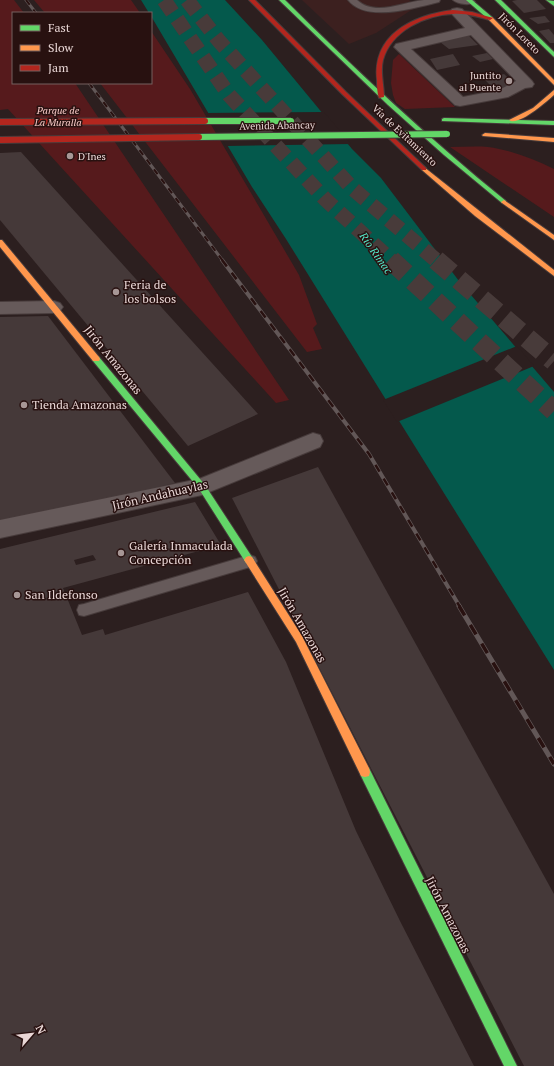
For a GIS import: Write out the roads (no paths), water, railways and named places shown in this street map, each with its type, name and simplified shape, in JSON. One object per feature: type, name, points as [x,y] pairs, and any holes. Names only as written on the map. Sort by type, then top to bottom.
[{"type":"main road","name":"Vía de Evitamiento","points":[[252,0],[357,106],[420,164],[481,218],[554,274]]},
{"type":"main road","name":"Vía de Evitamiento","points":[[282,0],[382,97],[448,157],[493,193],[554,238]]},
{"type":"main road","name":"Jirón Loreto","points":[[498,0],[554,55]]},
{"type":"main road","points":[[549,0],[554,4]]},
{"type":"main road","name":"Jirón Loreto","points":[[470,1],[490,18],[554,83]]},
{"type":"main road","points":[[382,97],[380,60],[386,46],[394,36],[409,26],[430,17],[446,13],[457,6],[490,18]]},
{"type":"main road","points":[[509,122],[534,110],[545,102],[554,92]]},
{"type":"main road","points":[[357,121],[420,120]]},
{"type":"main road","points":[[440,120],[554,123]]},
{"type":"main road","name":"Avenida Abancay","points":[[0,122],[301,121]]},
{"type":"main road","name":"Avenida Abancay","points":[[0,140],[450,134]]},
{"type":"main road","points":[[479,135],[554,140]]},
{"type":"main road","points":[[524,138],[554,148]]},
{"type":"main road","name":"Jirón Amazonas","points":[[0,242],[202,487],[299,639],[511,1066]]},
{"type":"street","points":[[457,6],[474,30],[526,83],[504,94],[460,102],[401,47],[474,30]]},
{"type":"street","points":[[0,308],[54,307]]},
{"type":"street","name":"Jirón Andahuaylas","points":[[0,529],[202,487],[313,441]]},
{"type":"lane","points":[[352,0],[361,8],[371,10],[389,10],[436,0]]},
{"type":"lane","points":[[457,6],[470,1]]},
{"type":"lane","points":[[84,610],[250,561]]},
{"type":"water","name":"Río Rímac","points":[[141,0],[225,0],[262,40],[352,149],[381,178],[459,281],[554,392],[554,670],[286,239],[252,187],[152,18],[152,12],[148,12]]},
{"type":"tunnel","points":[[164,0],[229,95],[325,199],[392,261]]},
{"type":"tunnel","points":[[187,0],[219,41],[352,188],[437,261]]},
{"type":"tunnel","points":[[391,260],[554,411]]},
{"type":"tunnel","points":[[436,260],[554,361]]},
{"type":"railway","points":[[26,0],[35,12]]},
{"type":"railway","points":[[90,84],[223,261]]},
{"type":"railway","points":[[222,260],[369,454],[460,607]]},
{"type":"railway","points":[[459,606],[554,764]]},
{"type":"place","name":"Juntito al Puente","points":[[509,81]]},
{"type":"place","name":"D'Ines","points":[[70,156]]},
{"type":"place","name":"Feria de los bolsos","points":[[116,292]]},
{"type":"place","name":"Tienda Amazonas","points":[[24,405]]},
{"type":"place","name":"Galería Inmaculada Concepción","points":[[121,553]]},
{"type":"place","name":"San Ildefonso","points":[[17,595]]},
{"type":"park label","name":"Parque de La Muralla","points":[[58,116]]}]
